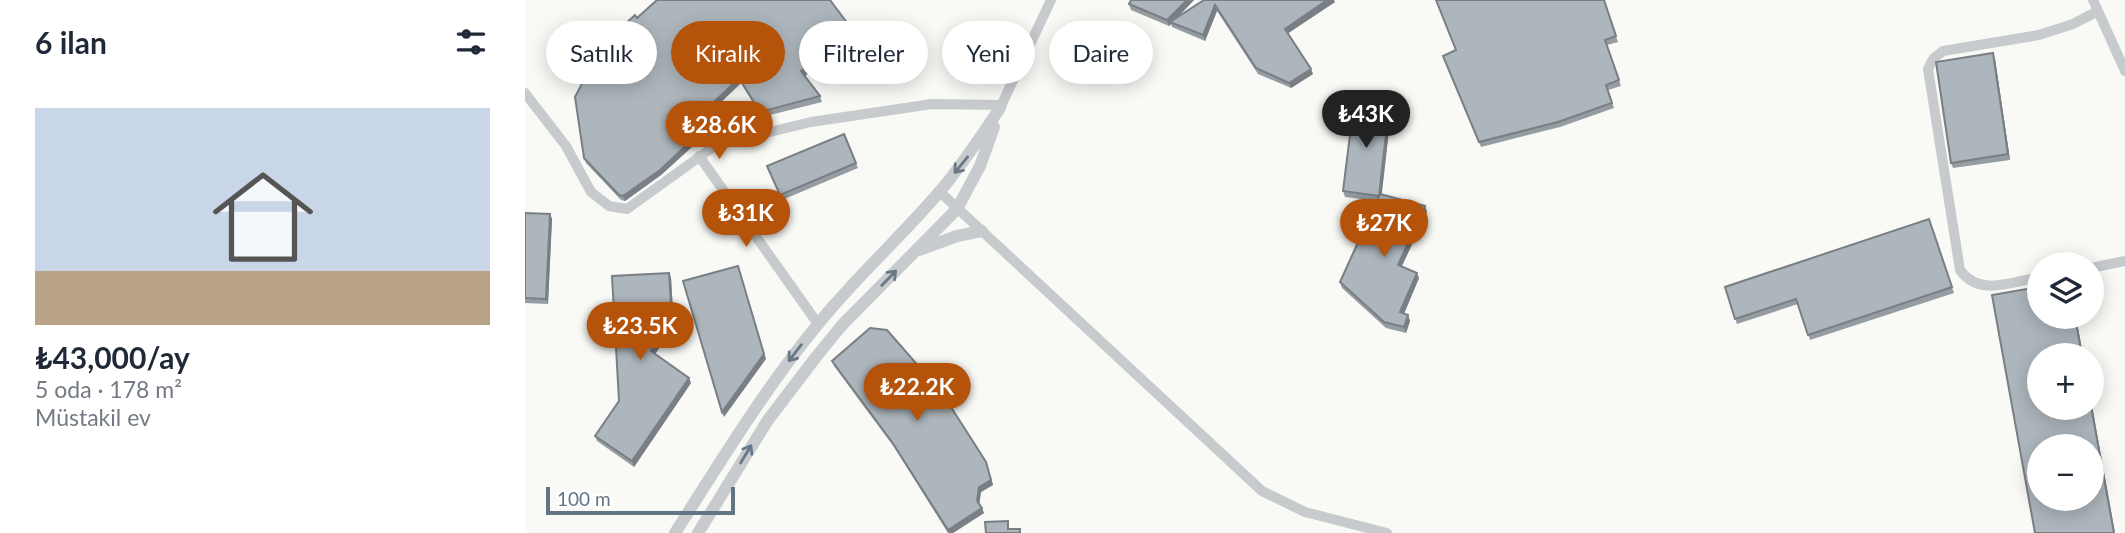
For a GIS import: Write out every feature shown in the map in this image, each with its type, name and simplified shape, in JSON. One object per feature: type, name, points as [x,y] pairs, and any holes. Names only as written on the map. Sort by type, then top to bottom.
[{"type":"street","points":[[698,533],[768,420],[816,357],[843,324],[957,209],[980,166],[1001,107],[1051,0]]},
{"type":"street","points":[[2093,0],[2125,71]]},
{"type":"street","points":[[2027,279],[1985,287],[1969,280],[1960,270],[1929,69],[1933,59],[1943,51],[2039,35],[2073,24],[2098,11]]},
{"type":"street","points":[[525,93],[566,146],[591,192],[609,206],[627,209],[716,145],[811,122],[932,104],[1001,107]]},
{"type":"street","points":[[675,533],[759,403],[818,324],[940,192],[1001,107]]},
{"type":"street","points":[[699,156],[818,324]]},
{"type":"street","points":[[940,192],[1262,491],[1305,512],[1370,531],[1387,533]]},
{"type":"street","points":[[916,251],[957,236],[982,231]]},
{"type":"street","points":[[2104,265],[2125,261]]},
{"type":"building","points":[[657,0],[830,0],[846,21],[799,21],[799,84],[811,84],[820,96],[760,112],[743,84],[785,84],[785,21],[671,21],[671,84],[733,84],[715,101],[724,110],[660,170],[623,196],[584,158],[575,97],[582,84],[657,84],[657,21],[628,21],[635,15],[637,18]]},
{"type":"building","points":[[1131,0],[1187,0],[1167,20],[1129,4]]},
{"type":"building","points":[[1204,0],[1327,0],[1285,29],[1311,69],[1289,83],[1256,68],[1215,5],[1203,35],[1170,22]]},
{"type":"building","points":[[1436,0],[1604,0],[1616,36],[1605,40],[1619,80],[1606,85],[1612,103],[1558,122],[1479,142],[1443,56],[1456,50]]},
{"type":"building","points":[[1993,53],[2008,154],[1951,163],[1936,62]]},
{"type":"building","points":[[1354,103],[1389,108],[1379,196],[1343,191]]},
{"type":"building","points":[[844,134],[856,163],[780,195],[767,166]]},
{"type":"building","points":[[1380,194],[1425,206],[1398,265],[1417,273],[1400,312],[1408,315],[1404,327],[1384,322],[1340,282]]},
{"type":"building","points":[[525,213],[550,214],[546,299],[525,298]]},
{"type":"building","points":[[1929,219],[1952,287],[1808,335],[1796,299],[1735,319],[1725,287]]},
{"type":"building","points":[[738,266],[764,354],[722,412],[683,281]]},
{"type":"building","points":[[669,273],[672,321],[651,351],[689,378],[632,461],[595,436],[619,401],[612,276]]},
{"type":"building","points":[[2027,289],[2027,329],[2077,329],[2080,343],[2027,343],[2027,420],[2094,420],[2096,434],[2027,434],[2027,489],[1992,295]]},
{"type":"building","points":[[870,328],[887,330],[942,393],[986,462],[991,480],[979,487],[977,501],[982,508],[948,530],[892,442],[832,361]]},
{"type":"building","points":[[2104,478],[2114,533],[2035,533],[2031,511],[2104,511]]},
{"type":"building","points":[[1008,521],[1008,529],[1020,529],[1020,533],[986,533],[985,522]]}]
